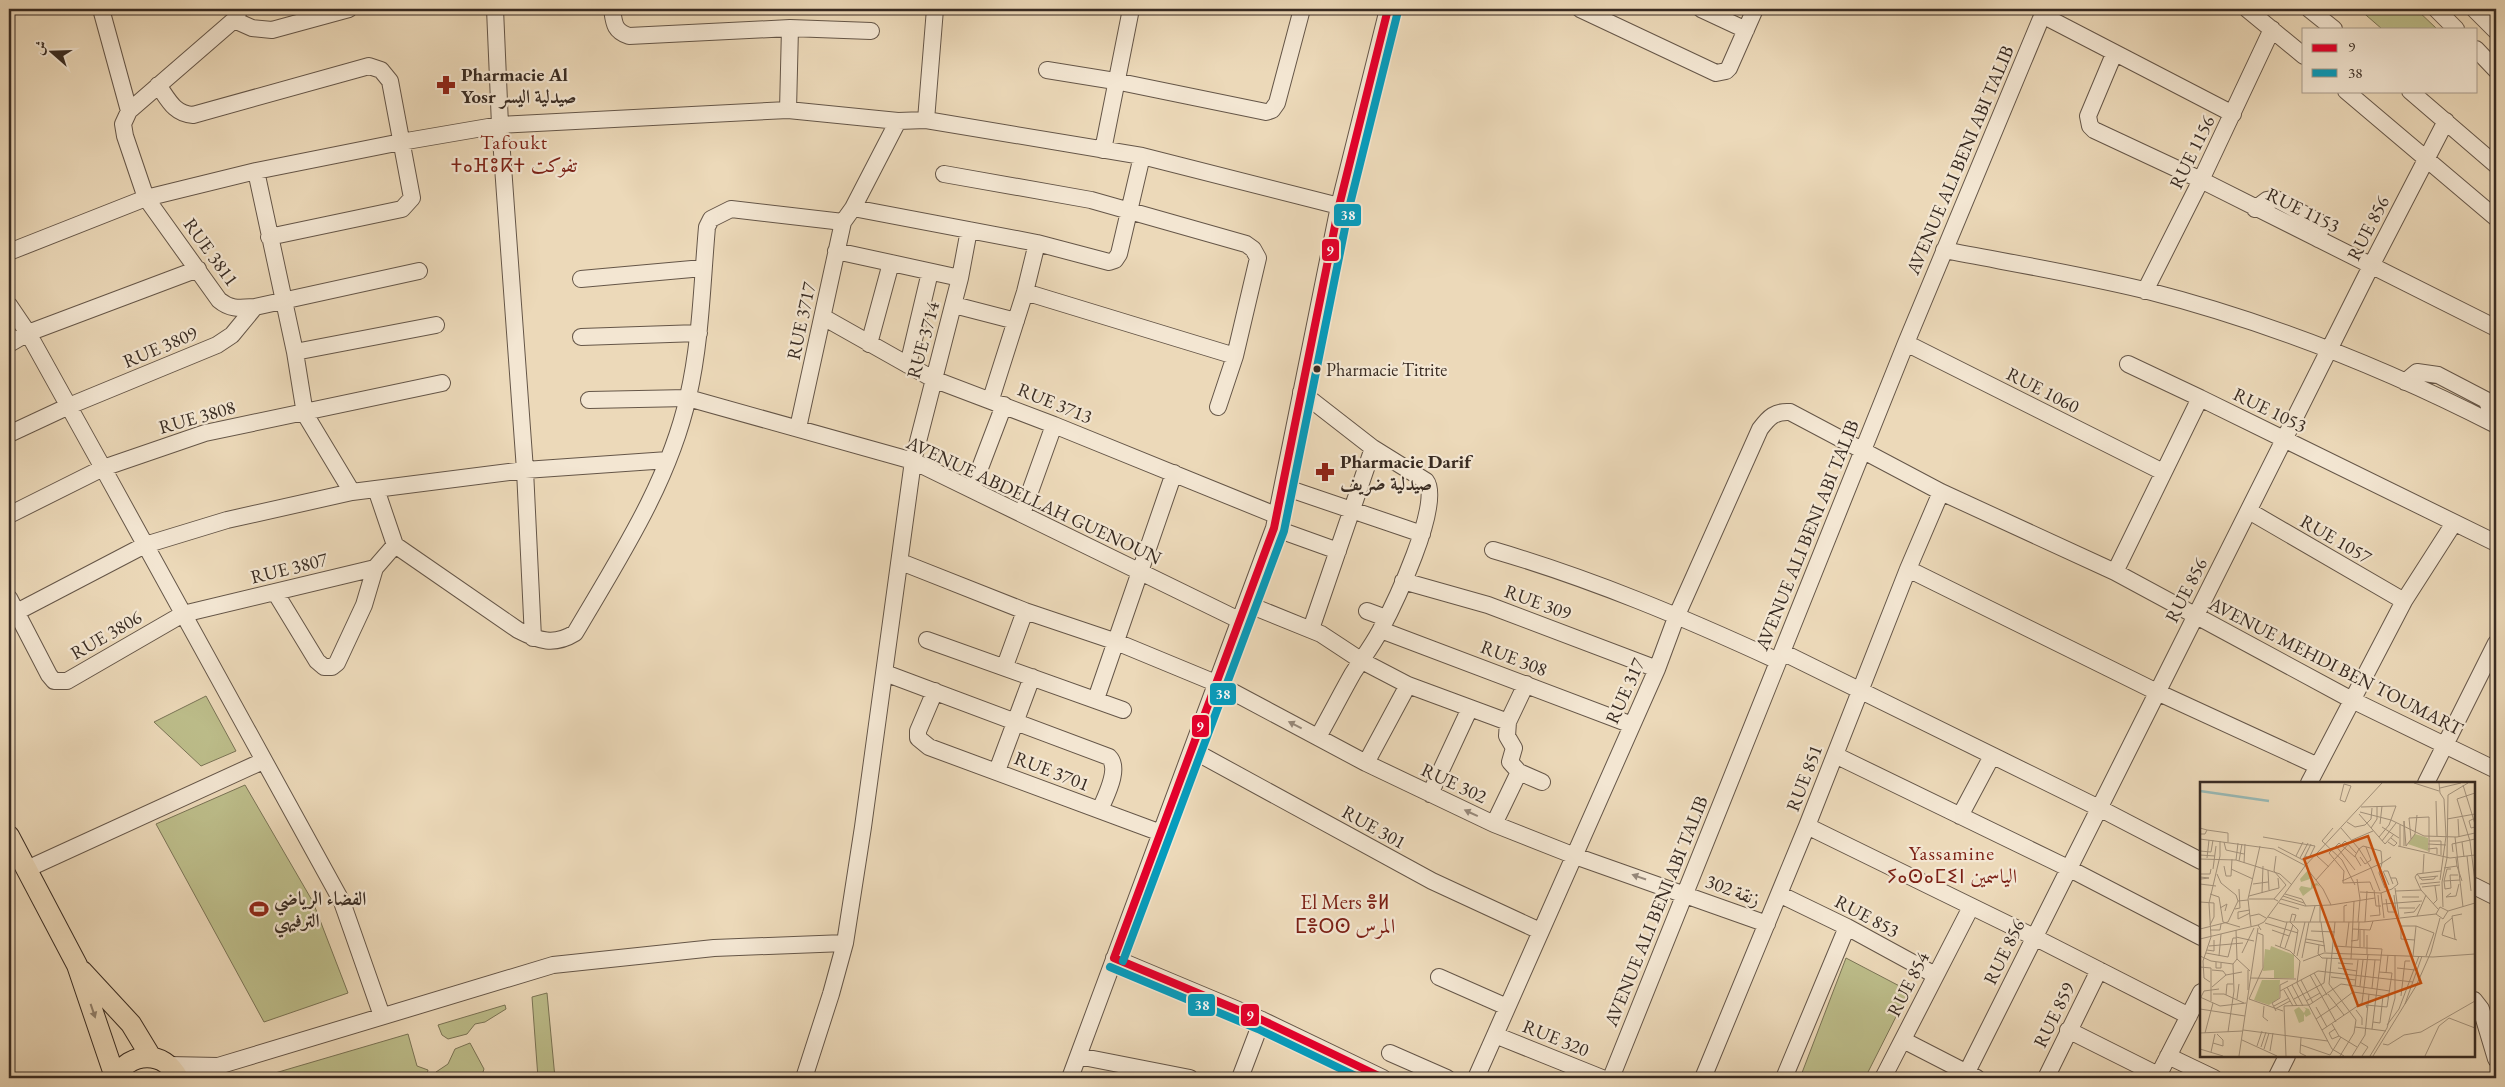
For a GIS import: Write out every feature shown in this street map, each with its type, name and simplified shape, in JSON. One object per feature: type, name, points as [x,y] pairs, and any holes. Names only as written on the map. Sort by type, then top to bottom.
[{"type":"main road","points":[[9,836],[77,965],[115,1078]]},
{"type":"main road","points":[[77,965],[131,1024],[150,1057],[174,1072]]},
{"type":"main road","points":[[115,1078],[121,1068],[130,1062],[150,1057]]},
{"type":"street","points":[[101,9],[129,111],[237,14],[252,28],[272,30],[349,9]]},
{"type":"street","points":[[495,9],[500,125],[525,470],[533,638]]},
{"type":"street","points":[[612,9],[614,25],[619,33],[629,36],[790,28],[871,31]]},
{"type":"street","points":[[926,120],[935,9]]},
{"type":"street","points":[[1103,150],[1115,81],[1131,9]]},
{"type":"street","points":[[1047,70],[1115,81],[1266,112],[1272,110],[1276,103],[1302,9]]},
{"type":"street","points":[[1070,1078],[1248,604],[1276,522],[1339,206],[1388,9]]},
{"type":"street","points":[[1580,9],[1716,73],[1726,71],[1729,68],[1755,9]]},
{"type":"street","points":[[1701,9],[1746,30]]},
{"type":"street","points":[[2247,9],[2302,54]]},
{"type":"street","points":[[2309,9],[2333,28]]},
{"type":"street","points":[[2436,9],[2455,28]]},
{"type":"street","points":[[2474,9],[2496,31]]},
{"type":"street","points":[[2043,12],[2114,54],[2233,114]]},
{"type":"street","name":"AVENUE ALI BENI ABI TALIB","points":[[1611,1078],[1862,451],[2043,12]]},
{"type":"street","points":[[788,110],[790,28]]},
{"type":"street","name":"RUE 1156","points":[[2146,290],[2233,114],[2272,29]]},
{"type":"street","points":[[2478,52],[2496,70]]},
{"type":"street","name":"RUE 1153","points":[[2114,54],[2088,116],[2090,126],[2496,328]]},
{"type":"street","points":[[158,85],[175,109],[182,114],[192,115],[369,66],[381,70],[390,81],[412,198],[408,205],[402,209],[269,238]]},
{"type":"street","points":[[2347,92],[2496,218]]},
{"type":"street","points":[[2411,92],[2496,164]]},
{"type":"street","points":[[9,252],[146,198],[256,171],[400,142],[500,125],[788,110],[898,121],[926,120],[1142,156],[1339,206]]},
{"type":"street","name":"RUE 3811","points":[[129,111],[123,124],[125,136],[146,198],[219,300],[227,306],[235,309],[254,306],[419,270]]},
{"type":"street","points":[[376,489],[395,545],[533,638],[550,642],[564,640],[575,633],[633,536],[668,460],[688,398],[699,333],[707,227],[711,219],[731,209],[843,222],[853,208],[898,121]]},
{"type":"street","name":"RUE 856","points":[[1969,1076],[2068,868],[2446,121]]},
{"type":"street","points":[[853,208],[1036,243],[1109,262],[1115,260],[1119,254],[1142,156]]},
{"type":"street","points":[[256,171],[295,352],[305,414],[352,492]]},
{"type":"street","points":[[944,174],[1091,200],[1246,244],[1252,249],[1258,258],[1235,356],[1218,407]]},
{"type":"street","name":"RUE 3717","points":[[798,428],[843,222]]},
{"type":"street","name":"RUE 3714","points":[[804,1078],[832,994],[845,943],[885,673],[913,461],[933,379],[954,305],[969,230]]},
{"type":"street","points":[[972,490],[998,402],[1036,243]]},
{"type":"street","points":[[1944,250],[2146,290],[2241,319],[2329,349],[2492,423]]},
{"type":"street","points":[[836,251],[960,278]]},
{"type":"street","points":[[869,344],[891,263]]},
{"type":"street","points":[[581,279],[703,268]]},
{"type":"street","points":[[9,344],[28,333],[198,269]]},
{"type":"street","points":[[908,365],[930,272]]},
{"type":"street","points":[[1025,292],[1235,356]]},
{"type":"street","points":[[9,304],[28,333],[69,406],[342,902],[382,1016]]},
{"type":"street","points":[[954,305],[1016,321]]},
{"type":"street","name":"RUE 3809","points":[[9,434],[69,406],[217,345],[232,335],[254,306]]},
{"type":"street","name":"RUE 3713","points":[[822,317],[933,379],[998,402],[1174,473],[1338,551]]},
{"type":"street","points":[[295,352],[436,325]]},
{"type":"street","points":[[581,337],[699,333]]},
{"type":"street","name":"RUE 1060","points":[[1906,343],[2163,472]]},
{"type":"street","name":"RUE 1053","points":[[2128,364],[2496,543]]},
{"type":"street","name":"RUE 3808","points":[[9,515],[103,468],[205,433],[305,414],[442,383]]},
{"type":"street","points":[[1301,392],[1374,448],[1426,481],[1430,486],[1422,534],[1413,560],[1383,624],[1318,737]]},
{"type":"street","name":"AVENUE ABDELLAH GUENOUN","points":[[589,400],[688,398],[913,461],[1241,621]]},
{"type":"street","points":[[2115,572],[2200,398]]},
{"type":"street","name":"RUE 317","points":[[1476,1078],[1657,669],[1677,615],[1760,429],[1774,413],[1790,412],[1862,451]]},
{"type":"street","points":[[1022,514],[1054,425]]},
{"type":"street","points":[[1311,630],[1374,448]]},
{"type":"street","name":"AVENUE MEHDI BEN TOUMART","points":[[1862,451],[1941,492],[2115,572],[2352,700],[2496,770]]},
{"type":"street","points":[[11,608],[144,545],[227,520],[352,492],[525,470],[668,460]]},
{"type":"street","points":[[1096,699],[1114,641],[1140,573],[1174,473]]},
{"type":"street","points":[[1284,487],[1422,534]]},
{"type":"street","name":"RUE 851","points":[[1703,1078],[1807,826],[1908,569],[1941,492]]},
{"type":"street","name":"RUE 1057","points":[[2249,510],[2404,601]]},
{"type":"street","points":[[2310,782],[2404,601],[2454,523]]},
{"type":"street","points":[[275,592],[317,661],[324,667],[332,666],[337,663],[364,605],[375,568],[395,545]]},
{"type":"street","points":[[1492,550],[1605,586],[1860,690],[2200,860]]},
{"type":"street","name":"RUE 302","points":[[900,562],[1025,611],[1114,641],[1218,684],[1366,763],[1494,824],[1575,856],[1685,893]]},
{"type":"street","name":"RUE 3807","points":[[183,614],[375,568]]},
{"type":"street","points":[[1908,569],[2157,692],[2318,766]]},
{"type":"street","name":"RUE 309","points":[[1402,581],[1488,605],[1657,669]]},
{"type":"street","points":[[1248,604],[1330,639],[1362,661],[1408,686],[1508,722]]},
{"type":"street","name":"RUE 3806","points":[[11,608],[49,675],[54,680],[66,681],[183,614]]},
{"type":"street","points":[[1004,666],[1025,611]]},
{"type":"street","name":"RUE 308","points":[[1367,611],[1383,624],[1526,684],[1632,725]]},
{"type":"street","points":[[927,640],[1123,710]]},
{"type":"street","points":[[2426,782],[2496,646]]},
{"type":"street","points":[[885,673],[1109,757],[1113,761],[1114,770],[1100,810]]},
{"type":"street","points":[[997,771],[1032,677]]},
{"type":"street","points":[[1526,684],[1508,722],[1507,736],[1514,748],[1510,762],[1518,772],[1542,782]]},
{"type":"street","points":[[1366,763],[1408,686]]},
{"type":"street","name":"RUE 3701","points":[[935,691],[918,731],[918,738],[929,747],[1161,832]]},
{"type":"street","points":[[1430,794],[1470,708]]},
{"type":"street","name":"RUE 301","points":[[1192,750],[1432,882],[1540,932]]},
{"type":"street","points":[[1835,756],[2068,868],[2200,936]]},
{"type":"street","points":[[1960,816],[1992,756]]},
{"type":"street","points":[[27,869],[263,761]]},
{"type":"street","points":[[1494,824],[1518,772]]},
{"type":"street","points":[[1807,826],[1971,908],[2034,937],[2188,1016]]},
{"type":"street","points":[[2475,886],[2496,897]]},
{"type":"street","name":"زنقة 302","points":[[1685,893],[1767,924]]},
{"type":"street","name":"RUE 853","points":[[1779,894],[1847,927],[1934,975]]},
{"type":"street","name":"RUE 854","points":[[1882,1078],[1934,975],[1971,908]]},
{"type":"street","points":[[1784,1078],[1847,927]]},
{"type":"street","points":[[174,1072],[218,1066],[552,965],[714,948],[845,943]]},
{"type":"street","points":[[1114,958],[1262,1020],[1383,1078]]},
{"type":"street","name":"RUE 859","points":[[2046,1078],[2098,970]]},
{"type":"street","points":[[1439,978],[1507,1007]]},
{"type":"street","points":[[2068,1030],[2158,1077],[2200,994]]},
{"type":"street","points":[[2475,1002],[2480,1009],[2496,1059]]},
{"type":"street","points":[[1240,1078],[1262,1020]]},
{"type":"street","name":"RUE 320","points":[[1495,1034],[1602,1078]]},
{"type":"street","points":[[1902,1040],[1969,1076]]},
{"type":"street","points":[[1390,1053],[1447,1078]]},
{"type":"street","points":[[1078,1056],[1190,1078]]},
{"type":"street","points":[[2168,1056],[2214,1078]]},
{"type":"street","points":[[2276,1078],[2286,1057]]},
{"type":"street","points":[[198,1078],[218,1066]]},
{"type":"green space","points":[[2359,9],[2416,9],[2436,28],[2381,28]]},
{"type":"green space","points":[[206,696],[236,751],[201,766],[154,722]]},
{"type":"green space","name":"الفضاء الرياضي الترفيهي","points":[[245,785],[313,902],[348,993],[264,1022],[156,824]]},
{"type":"green space","points":[[1846,958],[1909,991],[1865,1078],[1800,1078]]},
{"type":"green space","points":[[547,993],[555,1078],[538,1078],[532,997]]},
{"type":"green space","points":[[505,1005],[506,1009],[485,1022],[475,1024],[467,1034],[448,1039],[442,1035],[438,1025]]},
{"type":"green space","points":[[408,1034],[417,1066],[428,1070],[426,1078],[258,1078]]},
{"type":"green space","points":[[470,1043],[484,1069],[481,1078],[434,1078],[436,1072],[448,1064],[455,1049]]},
{"type":"transit line","name":"9","points":[[1114,958],[1274,528],[1339,206],[1388,9]]},
{"type":"transit line","name":"38","points":[[1123,961],[1284,531],[1349,208],[1398,11]]},
{"type":"transit line","name":"9","points":[[1114,958],[1262,1020],[1383,1078]]},
{"type":"transit line","name":"38","points":[[1110,967],[1258,1029],[1360,1078]]},
{"type":"place","name":"Pharmacie Al Yosr صيدلية اليسر","points":[[446,85]]},
{"type":"place","name":"Pharmacie Titrite","points":[[1317,369]]},
{"type":"place","name":"Pharmacie Darif صيدلية ضريف","points":[[1325,472]]},
{"type":"place","name":"الفضاء الرياضي الترفيهي","points":[[259,909]]},
{"type":"district","name":"Tafoukt ⵜⴰⴼⵓⴽⵜ تفوكت","points":[[514,154]]},
{"type":"district","name":"Yassamine ⵢⴰⵙⴰⵎⵉⵏ الياسمين","points":[[1952,864]]},
{"type":"district","name":"El Mers ⴻⵍ ⵎⴻⵔⵙ المرس","points":[[1345,913]]}]
